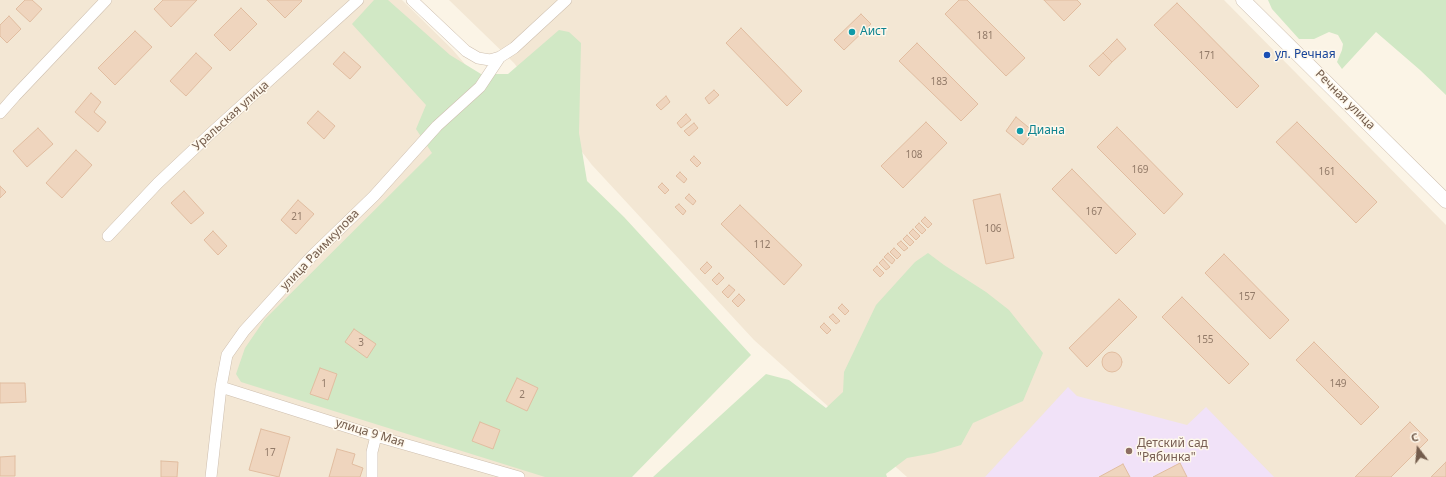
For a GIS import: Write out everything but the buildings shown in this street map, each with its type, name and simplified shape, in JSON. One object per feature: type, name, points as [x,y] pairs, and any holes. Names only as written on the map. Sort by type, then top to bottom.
[{"type":"street","points":[[0,113],[106,0]]},
{"type":"street","name":"Уральская улица","points":[[108,236],[158,183],[358,0]]},
{"type":"street","points":[[412,0],[466,51],[478,58],[490,60],[500,58],[524,40],[566,0]]},
{"type":"street","name":"Речная улица","points":[[1243,0],[1446,201]]},
{"type":"street","name":"улица Раимкулова","points":[[211,477],[221,387],[227,355],[244,331],[311,257],[374,196],[437,126],[480,87],[500,58]]},
{"type":"street","name":"улица 9 Мая","points":[[221,387],[376,436],[519,477]]},
{"type":"street","points":[[372,477],[372,452],[376,436]]},
{"type":"shaded area","points":[[0,0],[402,0],[452,49],[709,350],[604,477],[0,477]]},
{"type":"shaded area","points":[[449,0],[1224,0],[1446,225],[1446,477],[907,477],[754,340],[592,165],[514,63]]},
{"type":"shaded area","name":"Детский сад \"Рябинка\"","points":[[1068,387],[1077,396],[1187,425],[1206,407],[1274,477],[985,477]]},
{"type":"green space","points":[[374,0],[388,0],[450,55],[481,74],[508,74],[559,30],[569,32],[581,43],[579,133],[587,181],[624,217],[751,355],[632,477],[545,477],[241,382],[236,374],[245,348],[265,319],[432,153],[416,129],[426,105],[352,24]]},
{"type":"green space","points":[[1268,0],[1446,0],[1446,95],[1376,32],[1342,69],[1337,62],[1343,44],[1338,35],[1329,32],[1314,39],[1299,39],[1272,9]]},
{"type":"green space","points":[[928,253],[986,292],[1009,310],[1043,353],[1023,401],[973,423],[961,445],[934,453],[907,458],[886,474],[887,477],[653,477],[766,374],[789,380],[826,408],[843,392],[844,372],[876,305],[915,262]]},
{"type":"place","name":"Аист","points":[[852,32]]},
{"type":"place","name":"ул. Речная","points":[[1267,55]]},
{"type":"place","name":"Диана","points":[[1020,131]]},
{"type":"place","name":"Детский сад \"Рябинка\"","points":[[1129,451]]}]
